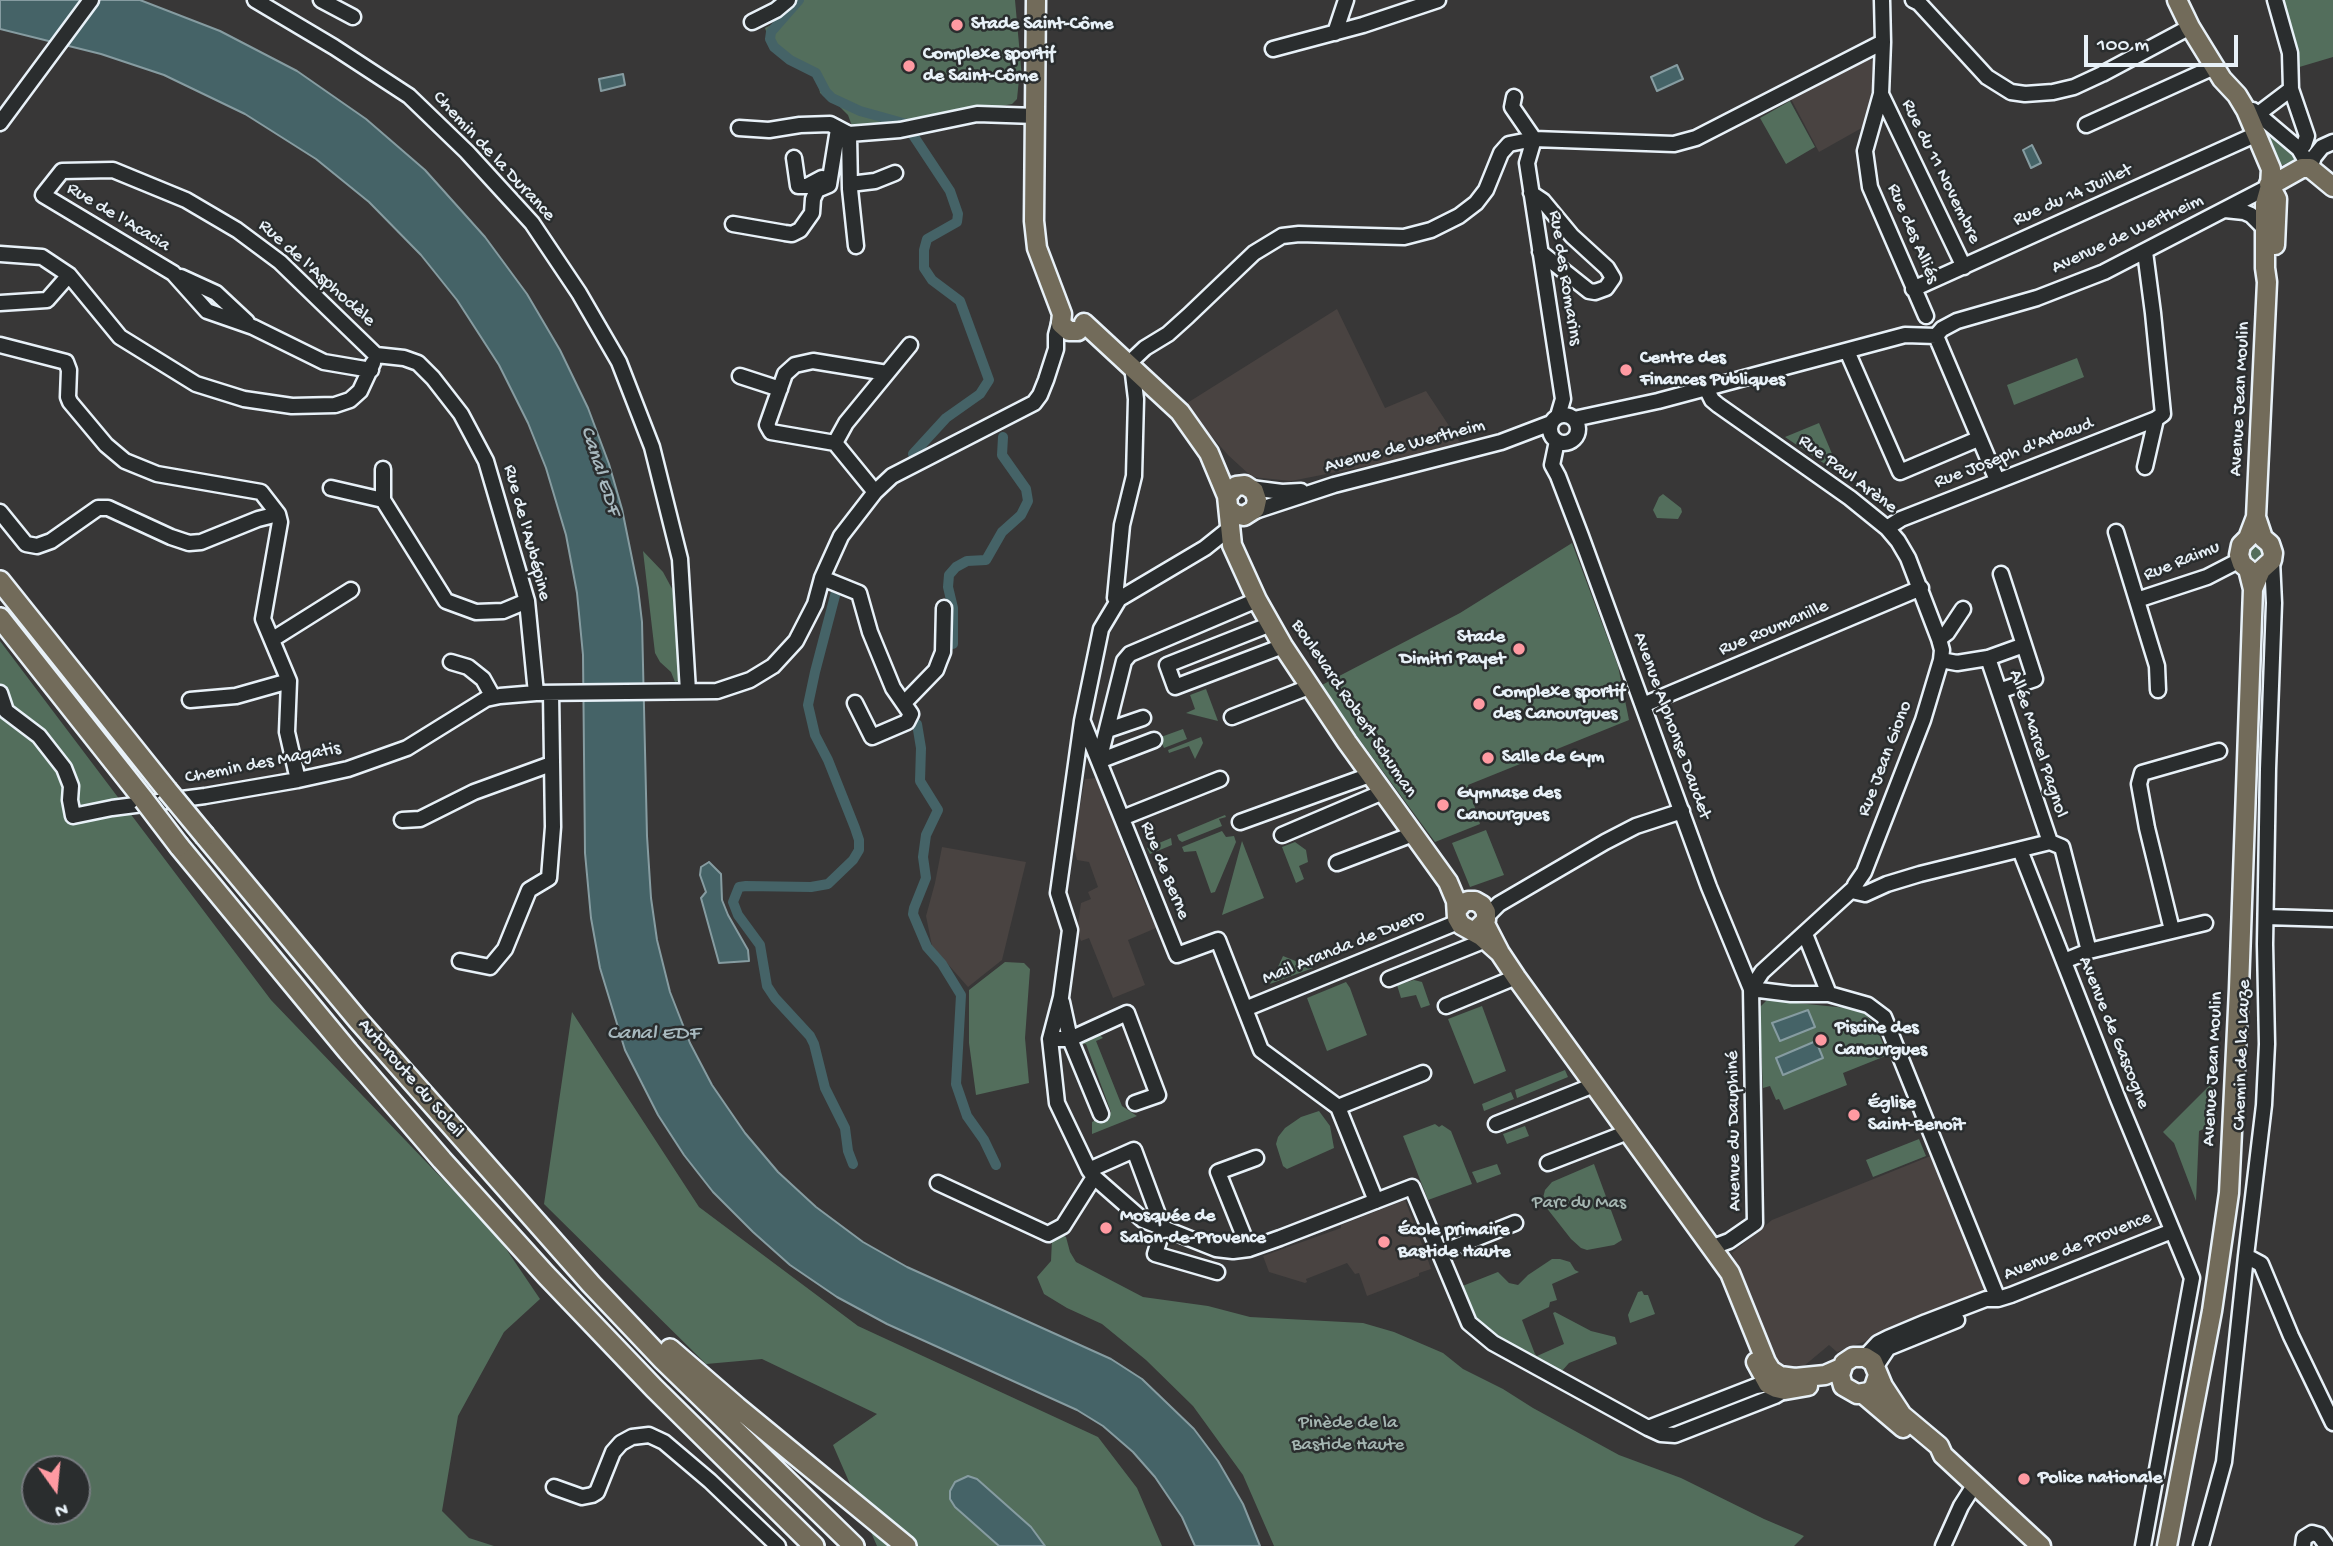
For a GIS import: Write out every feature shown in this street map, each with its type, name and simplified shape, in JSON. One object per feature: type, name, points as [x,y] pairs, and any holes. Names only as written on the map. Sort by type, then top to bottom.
[{"type":"highway","name":"Autoroute du Soleil","points":[[0,581],[167,790],[358,1020],[591,1284],[663,1360],[854,1546]]},
{"type":"highway","name":"Autoroute du Soleil","points":[[0,618],[179,846],[348,1051],[520,1246],[654,1388],[814,1546]]},
{"type":"highway","points":[[591,1284],[609,1287],[671,1350],[906,1546]]},
{"type":"main road","points":[[1036,0],[1034,221],[1040,260],[1065,314],[1082,312],[1079,328],[1180,412],[1209,453],[1248,486],[1257,500],[1233,542]]},
{"type":"main road","points":[[2176,0],[2218,73],[2261,172],[2270,186]]},
{"type":"main road","points":[[2218,73],[2237,95],[2255,128],[2271,169],[2270,186]]},
{"type":"main road","points":[[2270,186],[2286,175],[2310,168],[2333,187]]},
{"type":"main road","name":"Avenue Jean Moulin","points":[[2167,1546],[2212,1311],[2229,1193],[2253,589],[2255,565],[2272,548],[2255,538],[2267,282],[2264,268],[2265,204],[2270,186]]},
{"type":"main road","name":"Avenue Jean Moulin","points":[[2267,282],[2272,269],[2277,222],[2277,199],[2270,186]]},
{"type":"main road","name":"Boulevard Robert Schuman","points":[[1209,453],[1228,502],[1233,542],[1257,600],[1283,646],[1370,775],[1477,917],[1594,1085],[1716,1252],[1730,1273],[1766,1362],[1771,1370],[1780,1376],[1783,1384]]},
{"type":"main road","points":[[1248,486],[1236,486],[1228,502],[1240,516],[1250,513]]},
{"type":"main road","points":[[2255,538],[2241,545],[2255,565]]},
{"type":"main road","name":"Boulevard Robert Schuman","points":[[1716,1252],[1755,1361],[1783,1384]]},
{"type":"main road","points":[[1842,1377],[1848,1359],[1859,1356],[1873,1366],[1909,1427]]},
{"type":"main road","points":[[1863,1394],[1874,1387],[1873,1366]]},
{"type":"main road","points":[[1783,1384],[1825,1375],[1842,1377]]},
{"type":"main road","points":[[1842,1377],[1852,1393],[1863,1394],[1909,1427],[2041,1546]]},
{"type":"street","points":[[0,122],[91,0]]},
{"type":"street","name":"Chemin de la Durance","points":[[255,0],[409,96],[467,152],[532,223],[579,293],[618,362],[652,447],[680,559],[688,691]]},
{"type":"street","points":[[321,0],[353,17]]},
{"type":"street","points":[[752,22],[776,10],[788,0]]},
{"type":"street","points":[[1335,33],[1346,0]]},
{"type":"street","points":[[1273,49],[1335,33],[1438,0]]},
{"type":"street","name":"Rue des Alliés","points":[[1882,0],[1884,42],[1881,94],[1865,151],[1870,187],[1913,289],[1953,372],[1978,439],[1997,480]]},
{"type":"street","points":[[1913,0],[1919,3],[1987,77],[2011,92],[2025,94],[2074,87],[2190,27]]},
{"type":"street","points":[[2275,0],[2290,53],[2291,89],[2307,136],[2300,149]]},
{"type":"street","points":[[1115,598],[1122,525],[1134,476],[1135,373],[1145,348],[1178,325],[1254,253],[1282,236],[1299,234],[1404,237],[1430,230],[1445,224],[1476,203],[1486,190],[1502,153],[1509,144],[1534,139],[1675,144],[1696,138],[1884,42]]},
{"type":"street","points":[[2086,125],[2218,73]]},
{"type":"street","points":[[2258,114],[2291,89]]},
{"type":"street","name":"Rue du 11 Novembre","points":[[1881,94],[1964,267]]},
{"type":"street","points":[[2237,95],[2300,149],[2310,168]]},
{"type":"street","points":[[1514,97],[1512,107],[1534,139]]},
{"type":"street","points":[[739,128],[769,131],[800,125],[830,124],[844,131],[900,130],[977,114],[1036,116]]},
{"type":"street","points":[[733,224],[792,234],[800,230],[812,213],[813,198],[817,190],[828,185],[844,131]]},
{"type":"street","points":[[844,131],[856,246]]},
{"type":"street","name":"Rue du 14 Juillet","points":[[1913,289],[2248,138]]},
{"type":"street","points":[[1527,163],[1534,139]]},
{"type":"street","points":[[2310,168],[2322,147],[2333,142]]},
{"type":"street","points":[[1509,144],[1527,163]]},
{"type":"street","points":[[794,158],[798,186],[807,187],[821,178],[832,166]]},
{"type":"street","name":"Rue des Romarins","points":[[1527,163],[1563,399],[1564,428]]},
{"type":"street","name":"Rue de l'Asphodèle","points":[[43,195],[62,171],[113,170],[186,200],[237,230],[280,262],[376,355]]},
{"type":"street","points":[[850,184],[875,181],[895,173]]},
{"type":"street","name":"Avenue de Wertheim","points":[[1250,513],[1320,490],[1564,428],[1611,412],[2015,305],[2062,289],[2145,252],[2270,186]]},
{"type":"street","points":[[1531,194],[1543,201],[1572,236],[1607,268],[1613,278],[1606,288],[1589,291],[1540,252]]},
{"type":"street","name":"Rue de l'Acacia","points":[[43,195],[173,273],[216,293],[253,327],[324,362],[371,370]]},
{"type":"street","points":[[2225,210],[2251,215],[2265,229]]},
{"type":"street","points":[[2145,252],[2162,414],[2156,419],[2145,467]]},
{"type":"street","points":[[0,254],[42,257],[69,275],[120,337],[196,384],[244,399],[292,407],[335,405],[350,400],[360,391],[376,355]]},
{"type":"street","points":[[0,303],[47,300],[69,275]]},
{"type":"street","points":[[688,691],[717,691],[750,680],[773,666],[796,641],[815,604],[822,578],[841,536],[875,492],[892,476],[1034,403],[1040,395],[1056,349],[1056,335],[1065,314]]},
{"type":"street","points":[[1056,349],[1079,328]]},
{"type":"street","points":[[0,345],[66,362],[69,370],[68,397],[106,445],[125,461],[157,474],[261,492],[278,514],[280,522],[263,614],[289,681],[287,732],[298,780]]},
{"type":"street","points":[[835,443],[846,423],[910,345]]},
{"type":"street","points":[[1847,351],[1900,472],[1978,439]]},
{"type":"street","name":"Rue de l'Aubépine","points":[[376,355],[404,358],[418,363],[461,414],[491,472],[527,601],[543,693],[553,726],[553,827],[549,878],[529,890],[505,949],[490,967],[460,961]]},
{"type":"street","points":[[875,492],[835,443],[771,432],[767,425],[785,374],[795,365],[813,361],[887,373]]},
{"type":"street","points":[[740,376],[780,389]]},
{"type":"street","name":"Rue Paul Arène","points":[[1706,388],[1718,405],[1850,498],[1887,528],[1898,541],[1921,588],[1939,639],[1941,660]]},
{"type":"street","name":"Rue Joseph d'Arbaud","points":[[1887,528],[1901,519],[1997,480],[2156,419]]},
{"type":"street","name":"Avenue Alphonse Daudet","points":[[1564,428],[1558,476],[1709,887],[1751,989]]},
{"type":"street","points":[[383,469],[383,500],[446,601],[476,612],[503,611],[527,601]]},
{"type":"street","name":"Avenue de Wertheim","points":[[1248,486],[1282,492],[1320,490]]},
{"type":"street","points":[[331,488],[383,500]]},
{"type":"street","points":[[0,512],[26,544],[37,546],[51,541],[98,508],[107,508],[189,543],[201,542],[258,519],[278,514]]},
{"type":"street","name":"Rue Raimu","points":[[2116,533],[2157,666],[2158,691]]},
{"type":"street","points":[[1233,542],[1205,548],[1119,600],[1101,629],[1082,721],[1058,893],[1070,930],[1060,997],[1050,1040],[1057,1102],[1091,1173],[1143,1220],[1216,1249],[1233,1251],[1249,1249],[1412,1187],[1469,1323],[1493,1343],[1648,1428],[1756,1386],[1783,1384]]},
{"type":"street","name":"Rue Raimu","points":[[2137,600],[2207,577],[2229,564],[2255,565]]},
{"type":"street","name":"Chemin de la Lauze","points":[[2201,1546],[2224,1462],[2264,1105],[2267,1044],[2268,769],[2274,603],[2255,565]]},
{"type":"street","points":[[1999,691],[2035,679],[2001,574]]},
{"type":"street","points":[[822,578],[859,593],[870,632],[893,688],[911,714],[907,722],[872,737],[855,703]]},
{"type":"street","name":"Rue Roumanille","points":[[1643,705],[1921,588]]},
{"type":"street","points":[[272,639],[351,590]]},
{"type":"street","points":[[1097,757],[1108,730],[1124,661],[1130,654],[1257,600]]},
{"type":"street","points":[[904,703],[936,670],[943,652],[944,608]]},
{"type":"street","points":[[1939,639],[1947,633],[1963,609]]},
{"type":"street","points":[[1271,624],[1167,665],[1175,687],[1283,646]]},
{"type":"street","points":[[1941,660],[1957,663],[1988,658],[2024,645]]},
{"type":"street","name":"Allée Marcel Pagnol","points":[[1988,658],[2050,842],[2062,847],[2089,951]]},
{"type":"street","name":"Rue Jean Giono","points":[[1863,884],[1923,720],[1941,660]]},
{"type":"street","points":[[451,662],[468,667],[476,673],[489,686],[493,697]]},
{"type":"street","points":[[190,700],[236,696],[289,681]]},
{"type":"street","points":[[1231,717],[1309,687]]},
{"type":"street","name":"Chemin des Magatis","points":[[0,693],[6,711],[40,736],[64,768],[71,786],[73,816],[205,796],[348,769],[407,748],[493,697],[543,693],[688,691]]},
{"type":"street","points":[[1108,730],[1143,718]]},
{"type":"street","name":"Rue de Berne","points":[[1082,721],[1177,955],[1218,940],[1245,1009]]},
{"type":"street","points":[[1075,780],[1084,762],[1154,740]]},
{"type":"street","points":[[2172,930],[2139,784],[2142,773],[2219,751]]},
{"type":"street","points":[[402,820],[420,819],[474,792],[551,764]]},
{"type":"street","points":[[1240,822],[1370,775]]},
{"type":"street","points":[[1122,818],[1220,779]]},
{"type":"street","points":[[1282,835],[1383,792]]},
{"type":"street","points":[[1389,979],[1477,917],[1577,857],[1636,826],[1682,811]]},
{"type":"street","points":[[1336,863],[1413,834]]},
{"type":"street","points":[[1998,1299],[1884,1017],[1868,1005],[1829,994],[1791,994],[1751,989],[1762,972],[1863,884],[1887,884],[2050,842]]},
{"type":"street","name":"Avenue de Gascogne","points":[[2020,849],[2190,1271],[2192,1288],[2143,1546]]},
{"type":"street","name":"Mail Aranda de Duero","points":[[1245,1009],[1477,917]]},
{"type":"street","points":[[2266,917],[2333,919]]},
{"type":"street","points":[[2064,961],[2089,951],[2205,923]]},
{"type":"street","points":[[1805,934],[1829,994]]},
{"type":"street","points":[[1446,1006],[1517,977]]},
{"type":"street","name":"Avenue du Dauphiné","points":[[1716,1252],[1755,1223],[1751,989]]},
{"type":"street","points":[[1060,997],[1070,1039],[1101,1114]]},
{"type":"street","points":[[1245,1009],[1261,1050],[1338,1107],[1376,1201]]},
{"type":"street","points":[[1050,1040],[1070,1039],[1127,1013],[1158,1095],[1135,1103]]},
{"type":"street","points":[[1338,1107],[1423,1073]]},
{"type":"street","points":[[1496,1124],[1594,1085]]},
{"type":"street","points":[[1548,1163],[1628,1132]]},
{"type":"street","points":[[938,1183],[1048,1234],[1063,1226],[1091,1173],[1134,1150],[1163,1228],[1155,1254],[1217,1272]]},
{"type":"street","points":[[1249,1249],[1218,1172],[1256,1158]]},
{"type":"street","points":[[1440,1253],[1515,1223]]},
{"type":"street","name":"Avenue de Provence","points":[[1873,1366],[1878,1343],[1901,1332],[1986,1299],[1998,1299],[2172,1231]]},
{"type":"street","points":[[2246,1256],[2261,1265],[2333,1423]]},
{"type":"street","points":[[554,1487],[582,1497],[592,1495],[597,1492],[613,1452],[621,1443],[632,1437],[649,1435],[664,1442],[701,1473],[778,1546]]},
{"type":"street","points":[[1943,1546],[1961,1506],[1975,1484]]},
{"type":"street","points":[[2303,1546],[2304,1538],[2312,1534],[2319,1535],[2327,1546]]},
{"type":"shaded area","points":[[1865,57],[1873,61],[1871,113],[1867,125],[1819,152],[1791,99]]},
{"type":"shaded area","points":[[1337,309],[1385,408],[1426,391],[1463,447],[1291,481],[1252,477],[1228,455],[1184,405]]},
{"type":"shaded area","points":[[1097,778],[1156,928],[1128,940],[1145,985],[1113,998],[1089,938],[1081,941],[1077,931],[1081,903],[1091,899],[1088,892],[1098,887],[1089,862],[1077,860],[1073,844],[1085,779]]},
{"type":"shaded area","points":[[942,847],[1026,862],[1002,960],[968,987],[932,946],[926,916]]},
{"type":"shaded area","points":[[1933,1155],[1987,1295],[1837,1352],[1829,1345],[1798,1371],[1773,1364],[1760,1340],[1732,1253],[1772,1220]]},
{"type":"shaded area","name":"École primaire Bastide Haute","points":[[1405,1200],[1430,1259],[1431,1269],[1419,1273],[1419,1276],[1367,1296],[1359,1273],[1355,1274],[1347,1263],[1306,1279],[1305,1283],[1269,1272],[1263,1256],[1341,1228],[1341,1225]]},
{"type":"green space","name":"Complexe sportif de Saint-Côme","points":[[796,0],[1015,0],[1022,78],[1019,79],[1017,99],[1012,104],[889,127],[852,126],[848,115],[820,93],[818,80],[774,48],[768,37],[765,28],[773,24]]},
{"type":"green space","points":[[2279,0],[2333,0],[2333,57],[2296,68]]},
{"type":"green space","points":[[1790,101],[1815,147],[1786,164],[1760,118]]},
{"type":"green space","points":[[2264,132],[2294,152],[2297,159],[2278,167]]},
{"type":"green space","points":[[2077,358],[2084,377],[2014,405],[2007,385]]},
{"type":"green space","points":[[1819,423],[1841,475],[1785,437]]},
{"type":"green space","points":[[1663,494],[1681,508],[1678,519],[1657,518],[1653,510]]},
{"type":"green space","name":"Complexe sportif des Canourgues","points":[[1572,543],[1618,666],[1629,720],[1468,785],[1480,824],[1435,842],[1320,686],[1460,613]]},
{"type":"green space","points":[[2253,543],[2258,543],[2267,551],[2263,563],[2251,565],[2244,551]]},
{"type":"green space","points":[[643,551],[663,572],[676,596],[683,679],[680,681],[675,682],[671,672],[655,653]]},
{"type":"green space","points":[[0,641],[271,1000],[498,1237],[540,1299],[504,1332],[458,1416],[442,1511],[469,1538],[494,1546],[0,1546]]},
{"type":"green space","points":[[1206,689],[1218,721],[1186,713],[1195,709],[1190,695]]},
{"type":"green space","points":[[1183,729],[1187,739],[1164,748],[1157,733],[1161,737]]},
{"type":"green space","points":[[1201,737],[1203,743],[1195,759],[1189,746],[1169,753],[1168,750]]},
{"type":"green space","points":[[1225,815],[1226,817],[1219,819],[1222,826],[1182,842],[1179,840],[1177,835]]},
{"type":"green space","points":[[1486,830],[1504,875],[1470,887],[1452,843]]},
{"type":"green space","points":[[1222,831],[1226,837],[1234,836],[1236,842],[1215,892],[1211,893],[1196,851],[1184,852],[1182,847]]},
{"type":"green space","points":[[1171,838],[1172,845],[1150,854],[1147,848]]},
{"type":"green space","points":[[1242,841],[1264,898],[1222,915]]},
{"type":"green space","points":[[1295,842],[1306,850],[1308,862],[1299,866],[1304,879],[1296,883],[1282,847]]},
{"type":"green space","points":[[1283,956],[1313,968],[1270,984]]},
{"type":"green space","points":[[1005,962],[1024,963],[1030,969],[1025,1038],[1029,1083],[976,1095],[969,1043],[969,990]]},
{"type":"green space","points":[[1414,980],[1422,982],[1430,1005],[1421,1008],[1416,995],[1401,998],[1397,985]]},
{"type":"green space","points":[[1346,982],[1367,1035],[1327,1051],[1307,998]]},
{"type":"green space","name":"Piscine des Canourgues","points":[[1767,1000],[1857,1009],[1875,1025],[1888,1055],[1843,1073],[1847,1085],[1784,1110],[1770,1086],[1763,1088],[1759,1008]]},
{"type":"green space","points":[[1482,1006],[1506,1071],[1474,1084],[1448,1019]]},
{"type":"green space","points":[[572,1012],[699,1207],[858,1326],[1098,1437],[1137,1488],[1162,1546],[877,1546],[833,1445],[877,1414],[762,1359],[706,1364],[544,1204]]},
{"type":"green space","points":[[1098,1033],[1103,1038],[1096,1041],[1122,1106],[1137,1116],[1092,1134],[1092,1122],[1111,1112],[1086,1044],[1076,1045],[1077,1042]]},
{"type":"green space","points":[[1565,1070],[1568,1077],[1517,1098],[1515,1090]]},
{"type":"green space","points":[[2215,1080],[2217,1123],[2199,1131],[2196,1201],[2174,1143],[2163,1132]]},
{"type":"green space","points":[[1511,1092],[1514,1099],[1484,1111],[1482,1104]]},
{"type":"green space","points":[[1319,1111],[1330,1126],[1334,1148],[1287,1169],[1283,1166],[1276,1144],[1278,1137],[1285,1128],[1301,1117]]},
{"type":"green space","points":[[1435,1124],[1451,1131],[1472,1184],[1428,1200],[1403,1136]]},
{"type":"green space","points":[[1525,1126],[1529,1136],[1507,1144],[1503,1134]]},
{"type":"green space","points":[[1919,1139],[1926,1156],[1873,1177],[1866,1160]]},
{"type":"green space","points":[[1497,1164],[1501,1174],[1477,1183],[1472,1172]]},
{"type":"green space","name":"Parc du Mas","points":[[1594,1164],[1622,1240],[1614,1245],[1587,1250],[1571,1239],[1542,1202],[1545,1190],[1552,1182]]},
{"type":"green space","name":"Pinède de la Bastide Haute","points":[[1062,1235],[1066,1237],[1076,1262],[1143,1297],[1208,1306],[1250,1317],[1363,1323],[1394,1332],[1443,1353],[1463,1369],[1619,1455],[1681,1478],[1804,1536],[1794,1546],[1274,1546],[1243,1475],[1193,1406],[1146,1360],[1102,1324],[1044,1294],[1037,1277],[1051,1261],[1052,1239]]},
{"type":"green space","points":[[1552,1259],[1570,1262],[1579,1272],[1552,1284],[1557,1300],[1550,1302],[1549,1307],[1522,1320],[1535,1354],[1537,1356],[1564,1344],[1553,1313],[1555,1312],[1591,1331],[1615,1337],[1617,1344],[1569,1363],[1561,1372],[1529,1356],[1524,1349],[1517,1350],[1483,1330],[1472,1318],[1460,1287],[1498,1272],[1509,1283],[1518,1285]]},
{"type":"green space","points":[[1642,1291],[1644,1295],[1648,1295],[1655,1314],[1630,1323],[1628,1315],[1638,1292]]},
{"type":"water","name":"Canal EDF","points":[[0,0],[140,0],[220,31],[297,71],[366,119],[425,170],[485,237],[527,294],[560,350],[588,408],[622,509],[642,622],[647,836],[657,940],[670,992],[690,1043],[712,1085],[745,1133],[778,1172],[816,1207],[863,1242],[907,1267],[1111,1359],[1142,1379],[1194,1429],[1218,1461],[1243,1504],[1260,1546],[1195,1546],[1182,1517],[1155,1477],[1133,1452],[1103,1426],[1077,1410],[887,1324],[837,1297],[790,1265],[713,1192],[658,1115],[625,1050],[600,968],[591,918],[585,853],[583,655],[577,593],[566,535],[546,468],[528,423],[499,365],[457,300],[421,255],[369,202],[316,159],[245,114],[164,75],[101,54],[0,29]]},
{"type":"water","points":[[1677,65],[1683,79],[1657,91],[1651,77]]},
{"type":"water","points":[[623,74],[625,85],[601,91],[599,79]]},
{"type":"water","points":[[2032,145],[2041,163],[2031,168],[2023,150]]},
{"type":"water","points":[[709,862],[721,874],[722,900],[748,950],[749,961],[719,963],[701,898],[706,892],[700,875],[701,867]]},
{"type":"water","points":[[1808,1010],[1815,1027],[1780,1041],[1772,1023]]},
{"type":"water","points":[[1816,1041],[1823,1058],[1783,1075],[1776,1058]]},
{"type":"water","points":[[968,1476],[977,1479],[1031,1527],[1045,1546],[999,1546],[955,1507],[950,1499],[950,1491],[955,1482]]},
{"type":"waterway","points":[[799,0],[771,32],[770,39],[774,47],[790,60],[816,73],[832,98],[860,111],[903,123]]},
{"type":"waterway","points":[[911,132],[950,191],[958,214],[957,222],[927,239],[924,268],[932,280],[960,301],[989,380],[980,394],[946,418],[913,454]]},
{"type":"waterway","points":[[953,644],[949,575],[967,561],[986,560],[1002,532],[1021,515],[1028,501],[1026,489],[1002,455],[1003,437]]},
{"type":"waterway","points":[[837,588],[808,705],[815,735],[855,828],[859,850],[853,860],[828,884],[811,887],[739,887],[733,902],[738,915],[760,945],[767,986],[814,1044],[825,1088],[845,1128],[853,1164]]},
{"type":"waterway","points":[[917,724],[921,748],[920,781],[938,810],[926,835],[923,857],[926,878],[913,914],[927,947],[942,964],[961,995],[956,1084],[967,1116],[984,1140],[996,1165]]},
{"type":"place","name":"Stade Saint-Côme","points":[[957,25]]},
{"type":"place","name":"Complexe sportif de Saint-Côme","points":[[909,66]]},
{"type":"place","name":"Centre des Finances Publiques","points":[[1626,370]]},
{"type":"place","name":"Stade Dimitri Payet","points":[[1519,649]]},
{"type":"place","name":"Complexe sportif des Canourgues","points":[[1479,704]]},
{"type":"place","name":"Salle de Gym","points":[[1488,758]]},
{"type":"place","name":"Gymnase des Canourgues","points":[[1443,805]]},
{"type":"place","name":"Piscine des Canourgues","points":[[1821,1040]]},
{"type":"place","name":"Église Saint-Benoît","points":[[1854,1115]]},
{"type":"place","name":"Mosquée de Salon-de-Provence","points":[[1106,1228]]},
{"type":"place","name":"École primaire Bastide Haute","points":[[1384,1242]]},
{"type":"place","name":"Police nationale","points":[[2024,1479]]}]
